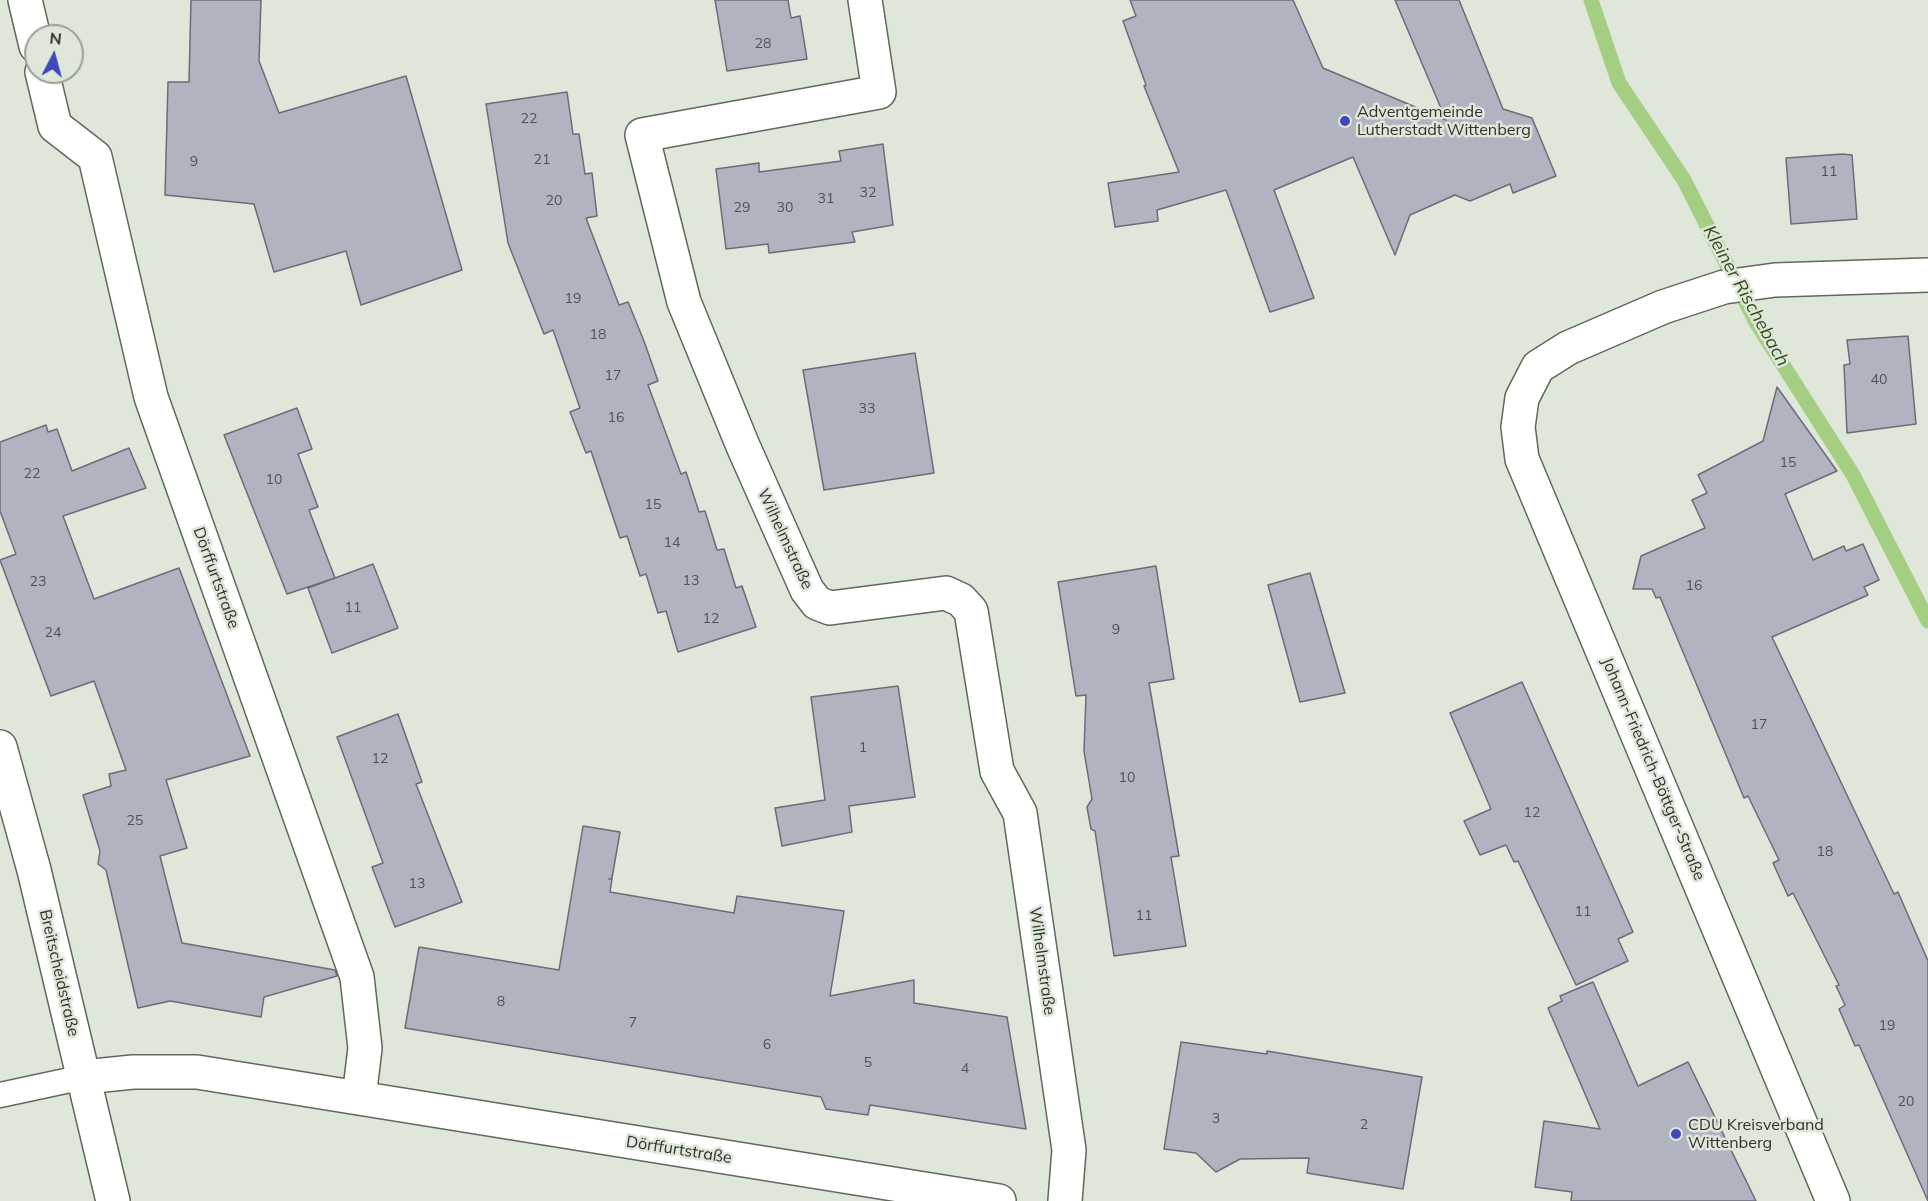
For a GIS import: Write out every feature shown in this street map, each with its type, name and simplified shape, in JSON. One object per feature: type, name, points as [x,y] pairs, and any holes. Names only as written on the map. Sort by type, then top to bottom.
[{"type":"street","points":[[25,0],[31,24]]},
{"type":"street","name":"Wilhelmstraße","points":[[865,0],[879,92],[642,135],[684,302],[743,446],[807,590],[817,603],[830,608],[946,593],[961,600],[971,611],[997,771],[1020,813],[1069,1150],[1065,1201]]},
{"type":"street","name":"Dörffurtstraße","points":[[45,84],[55,126],[94,157],[151,397],[357,977],[365,1048],[359,1098]]},
{"type":"street","name":"Johann-Friedrich-Böttger-Straße","points":[[1833,1201],[1522,459],[1518,427],[1522,398],[1538,367],[1568,348],[1664,307],[1724,287],[1775,280],[1928,275]]},
{"type":"street","name":"Breitscheidstraße","points":[[0,747],[34,870],[112,1201]]},
{"type":"street","name":"Dörffurtstraße","points":[[84,1077],[133,1072],[197,1072],[999,1201]]},
{"type":"lane","points":[[0,1095],[84,1077]]},
{"type":"building","points":[[191,0],[261,0],[259,61],[279,113],[406,76],[462,270],[361,305],[346,251],[274,272],[254,204],[165,195],[168,82],[189,82]]},
{"type":"building","points":[[715,0],[788,0],[791,18],[800,16],[807,59],[727,71]]},
{"type":"building","points":[[1130,0],[1293,0],[1323,68],[1446,120],[1395,0],[1459,0],[1503,109],[1532,118],[1556,176],[1513,193],[1510,184],[1470,201],[1455,195],[1410,215],[1395,255],[1353,157],[1274,190],[1314,298],[1270,312],[1226,190],[1157,210],[1158,221],[1115,227],[1108,183],[1179,172],[1144,86],[1146,85],[1123,21],[1136,16]]},
{"type":"building","points":[[567,92],[573,134],[579,134],[585,174],[592,173],[597,216],[586,218],[619,305],[628,302],[644,341],[658,381],[648,385],[681,474],[686,472],[699,512],[705,511],[717,550],[724,549],[736,588],[742,586],[756,627],[678,652],[666,611],[658,613],[646,574],[640,576],[627,536],[620,538],[591,451],[586,453],[570,412],[580,408],[553,330],[544,334],[508,243],[486,104]]},
{"type":"building","points":[[883,144],[893,225],[852,232],[855,242],[769,253],[768,244],[726,249],[716,169],[759,163],[759,172],[841,161],[839,151]]},
{"type":"building","points":[[1852,155],[1857,219],[1791,224],[1786,158]]},
{"type":"building","points":[[1908,336],[1916,424],[1847,433],[1844,365],[1850,364],[1847,340]]},
{"type":"building","points":[[915,353],[934,473],[824,490],[803,370]]},
{"type":"building","points":[[1777,387],[1837,471],[1785,494],[1813,560],[1844,546],[1846,551],[1863,544],[1879,580],[1864,587],[1868,595],[1772,637],[1894,894],[1898,892],[1928,961],[1928,1201],[1859,1045],[1855,1046],[1839,1009],[1845,1005],[1836,986],[1839,985],[1793,893],[1788,896],[1773,863],[1779,860],[1748,796],[1744,798],[1660,597],[1656,598],[1652,589],[1633,589],[1641,556],[1705,528],[1692,500],[1707,493],[1698,475],[1763,441]]},
{"type":"building","points":[[297,408],[312,449],[298,454],[318,507],[309,510],[335,578],[287,594],[224,435]]},
{"type":"building","points":[[46,425],[48,432],[57,429],[72,471],[129,448],[146,488],[63,516],[94,599],[179,568],[250,756],[166,780],[187,848],[160,856],[182,943],[335,970],[337,976],[264,997],[261,1017],[170,1001],[138,1008],[106,870],[98,864],[100,851],[83,795],[111,786],[109,774],[126,770],[94,681],[51,696],[0,560],[16,554],[0,511],[0,442]]},
{"type":"building","points":[[373,564],[398,628],[332,653],[308,588]]},
{"type":"building","points":[[1156,566],[1174,679],[1149,683],[1179,856],[1171,857],[1186,946],[1114,956],[1095,831],[1091,829],[1087,807],[1092,799],[1084,751],[1086,695],[1076,696],[1058,582]]},
{"type":"building","points":[[1310,573],[1345,693],[1300,702],[1268,585]]},
{"type":"building","points":[[1522,682],[1633,932],[1618,939],[1628,961],[1576,985],[1518,861],[1514,862],[1506,845],[1480,855],[1464,821],[1491,809],[1450,713]]},
{"type":"building","points":[[898,686],[915,797],[849,806],[852,832],[782,846],[775,808],[825,800],[811,697]]},
{"type":"building","points":[[398,714],[422,782],[416,784],[462,902],[395,927],[372,867],[383,863],[337,737]]},
{"type":"building","points":[[583,826],[620,832],[612,878],[609,879],[612,879],[610,892],[734,913],[737,896],[844,911],[830,996],[914,980],[914,1003],[1007,1017],[1026,1129],[870,1105],[868,1115],[826,1109],[821,1097],[405,1028],[419,947],[559,970]]},
{"type":"building","name":"CDU Kreisverband Wittenberg","points":[[1593,982],[1638,1086],[1688,1062],[1756,1201],[1571,1201],[1572,1192],[1535,1187],[1544,1121],[1600,1129],[1548,1008],[1562,1001],[1560,996]]},
{"type":"building","points":[[1181,1042],[1267,1054],[1267,1051],[1422,1077],[1403,1189],[1307,1173],[1309,1158],[1240,1159],[1216,1172],[1196,1153],[1164,1149]]},
{"type":"waterway","name":"Kleiner Rischebach","points":[[1591,0],[1619,83],[1684,180],[1757,324],[1853,475],[1928,621]]},
{"type":"place","name":"Adventgemeinde Lutherstadt Wittenberg","points":[[1345,121]]},
{"type":"place","name":"CDU Kreisverband Wittenberg","points":[[1676,1134]]}]
